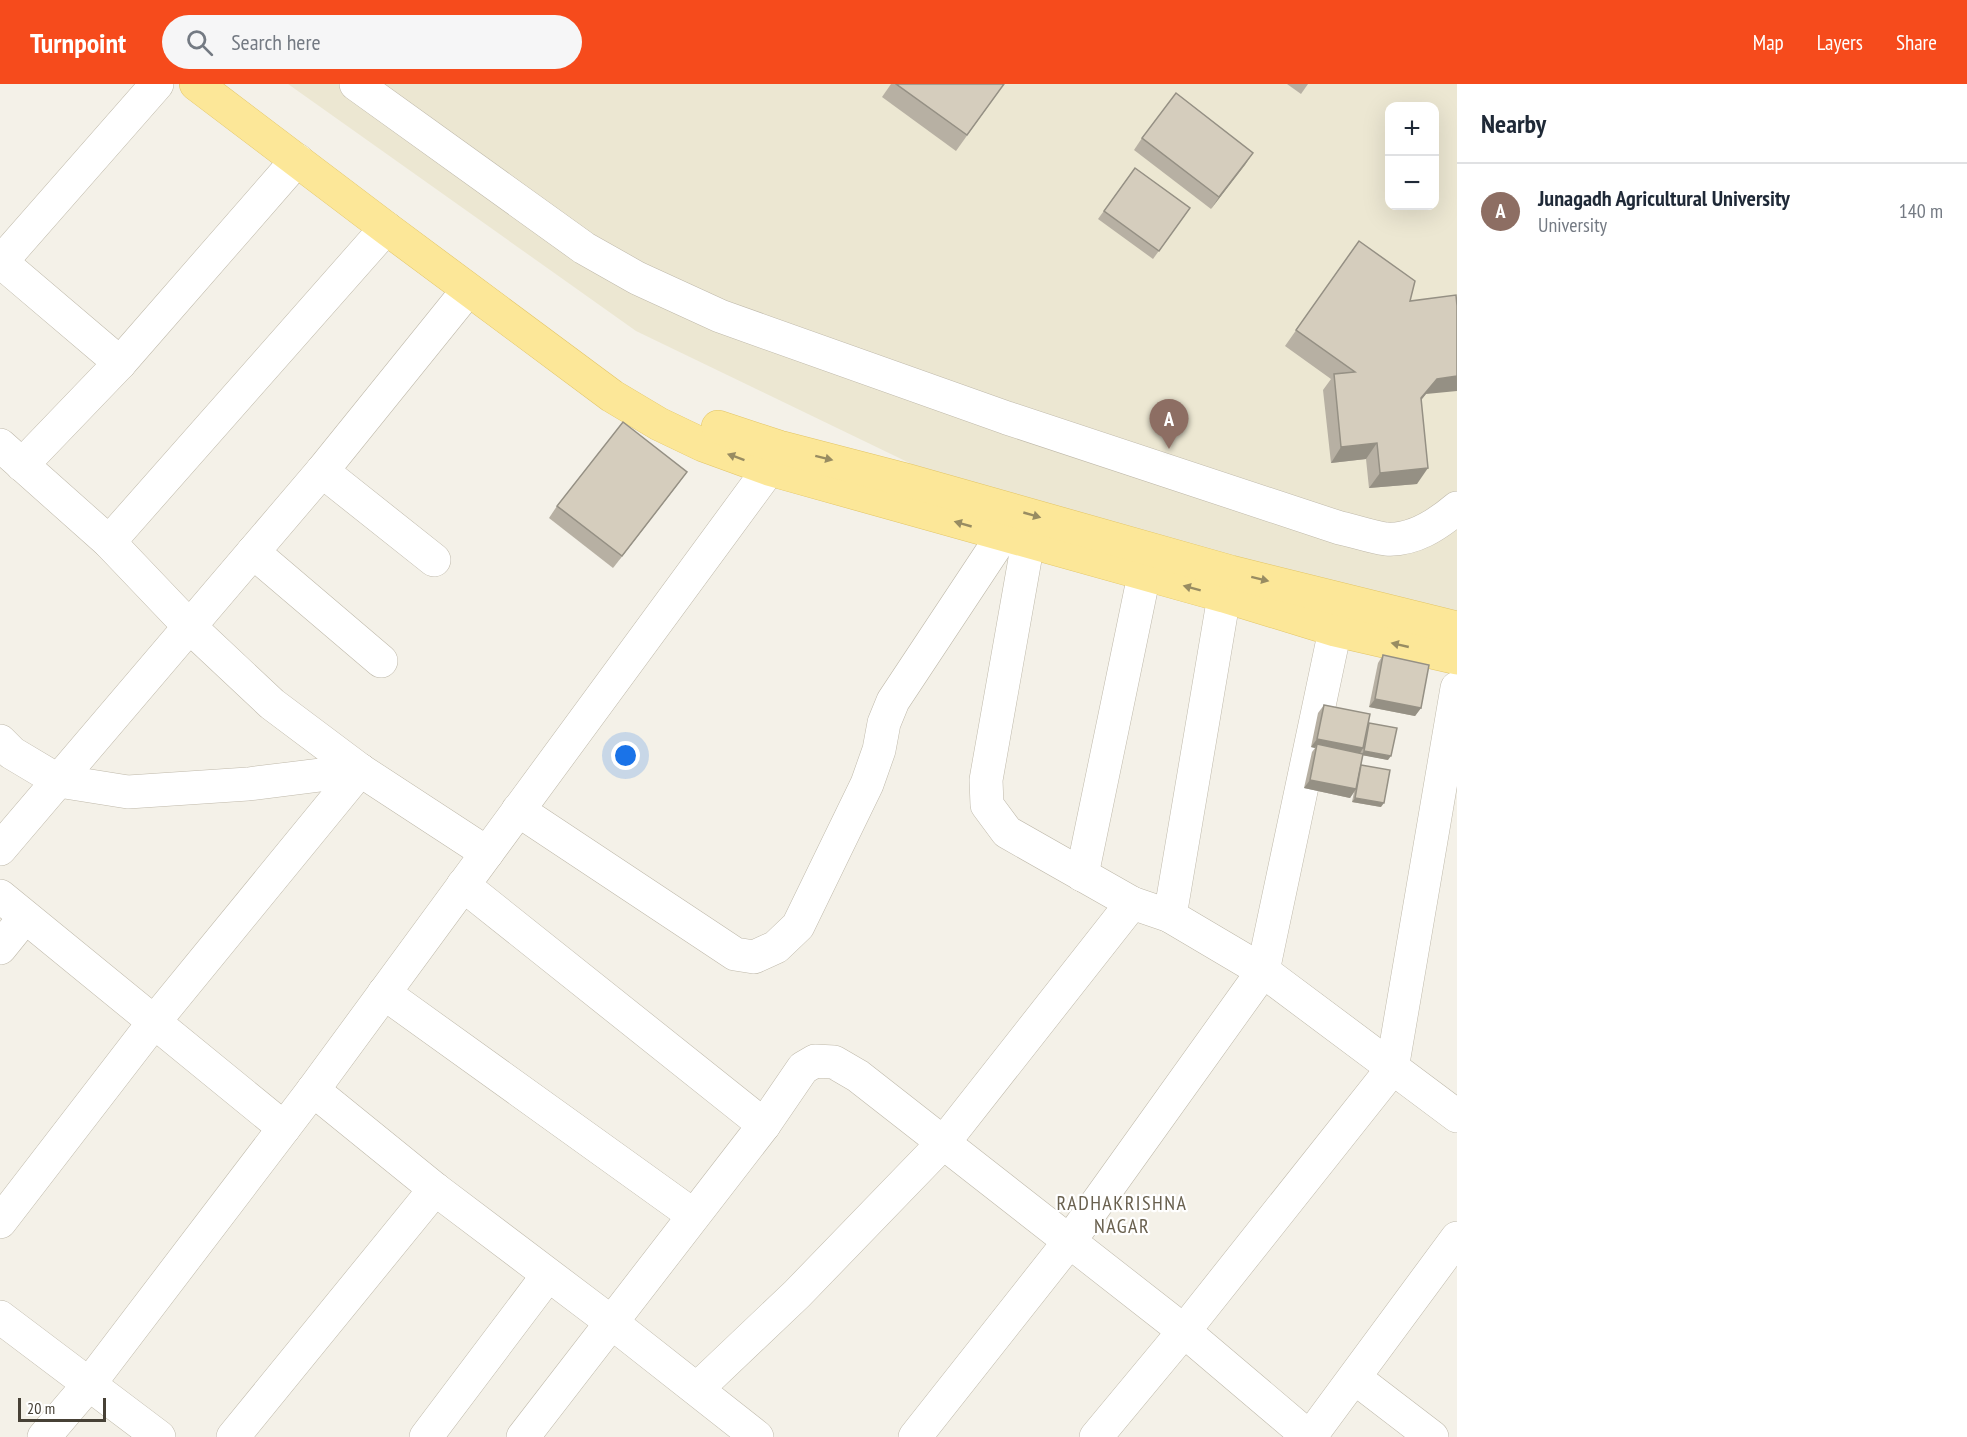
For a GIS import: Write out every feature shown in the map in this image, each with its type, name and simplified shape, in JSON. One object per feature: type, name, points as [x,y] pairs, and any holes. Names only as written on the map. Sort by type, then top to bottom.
[{"type":"main road","points":[[196,84],[612,396],[659,424],[703,445],[769,469],[1224,596],[1335,630],[1457,658]]},
{"type":"main road","points":[[228,84],[590,357],[663,403],[723,429],[779,447],[906,480],[1231,572],[1457,628]]},
{"type":"street","points":[[120,363],[1,262],[157,84]]},
{"type":"street","points":[[356,84],[584,248],[637,278],[720,316],[1006,417],[1340,528],[1387,539],[1419,534],[1443,520],[1457,508]]},
{"type":"street","points":[[297,160],[120,363],[11,455],[109,542],[190,627],[272,704],[360,770],[486,853]]},
{"type":"street","points":[[109,542],[386,228]]},
{"type":"street","points":[[0,849],[322,471],[468,290]]},
{"type":"street","points":[[44,1437],[90,1383],[313,1090],[769,469]]},
{"type":"street","points":[[322,471],[434,560]]},
{"type":"street","points":[[518,810],[735,954],[754,957],[776,947],[798,926],[867,784],[879,750],[884,723],[893,701],[1016,539]]},
{"type":"street","points":[[1016,539],[986,780],[987,805],[1007,832],[1132,903],[1170,916],[1263,971],[1457,1116]]},
{"type":"street","points":[[253,552],[381,661]]},
{"type":"street","points":[[1082,875],[1144,574]]},
{"type":"street","points":[[1170,916],[1224,596]]},
{"type":"street","points":[[915,1437],[1069,1242],[1263,971],[1335,630]]},
{"type":"street","points":[[1096,1437],[1184,1331],[1392,1069],[1457,688]]},
{"type":"street","points":[[0,741],[12,753],[59,781],[128,792],[248,784],[360,770]]},
{"type":"street","points":[[0,1222],[154,1022],[360,770]]},
{"type":"street","points":[[463,885],[764,1125]]},
{"type":"street","points":[[0,896],[284,1128]]},
{"type":"street","points":[[697,1389],[797,1294],[944,1142],[1132,903]]},
{"type":"street","points":[[0,948],[26,917]]},
{"type":"street","points":[[384,993],[693,1215]]},
{"type":"street","points":[[523,1437],[764,1125],[803,1068],[815,1062],[834,1062],[858,1077],[944,1142],[1184,1331],[1309,1437],[1457,1238]]},
{"type":"street","points":[[313,1090],[435,1189],[611,1322],[757,1437]]},
{"type":"street","points":[[233,1437],[435,1189]]},
{"type":"street","points":[[426,1437],[548,1275]]},
{"type":"street","points":[[0,1317],[159,1437]]},
{"type":"street","points":[[1355,1378],[1432,1437]]},
{"type":"shaded area","points":[[288,84],[1457,84],[1457,622],[1127,568],[636,331]]},
{"type":"building","points":[[896,84],[1004,84],[967,135]]},
{"type":"building","points":[[1176,93],[1253,153],[1219,197],[1142,138]]},
{"type":"building","points":[[1135,168],[1190,208],[1159,251],[1104,211]]},
{"type":"building","points":[[1359,241],[1415,281],[1410,301],[1456,295],[1457,376],[1437,379],[1421,398],[1428,468],[1380,473],[1377,443],[1341,447],[1334,374],[1355,372],[1296,330]]},
{"type":"building","points":[[623,422],[687,472],[622,556],[557,506]]},
{"type":"building","points":[[1383,655],[1429,665],[1421,708],[1375,699]]},
{"type":"building","points":[[1324,705],[1370,714],[1363,748],[1317,739]]},
{"type":"building","points":[[1369,723],[1397,728],[1391,756],[1364,751]]},
{"type":"building","points":[[1317,744],[1363,754],[1356,789],[1310,780]]},
{"type":"building","points":[[1361,765],[1390,770],[1384,803],[1355,798]]},
{"type":"place","name":"Junagadh Agricultural University","points":[[1169,449]]},
{"type":"district","name":"RADHAKRISHNA NAGAR","points":[[1122,1214]]}]
